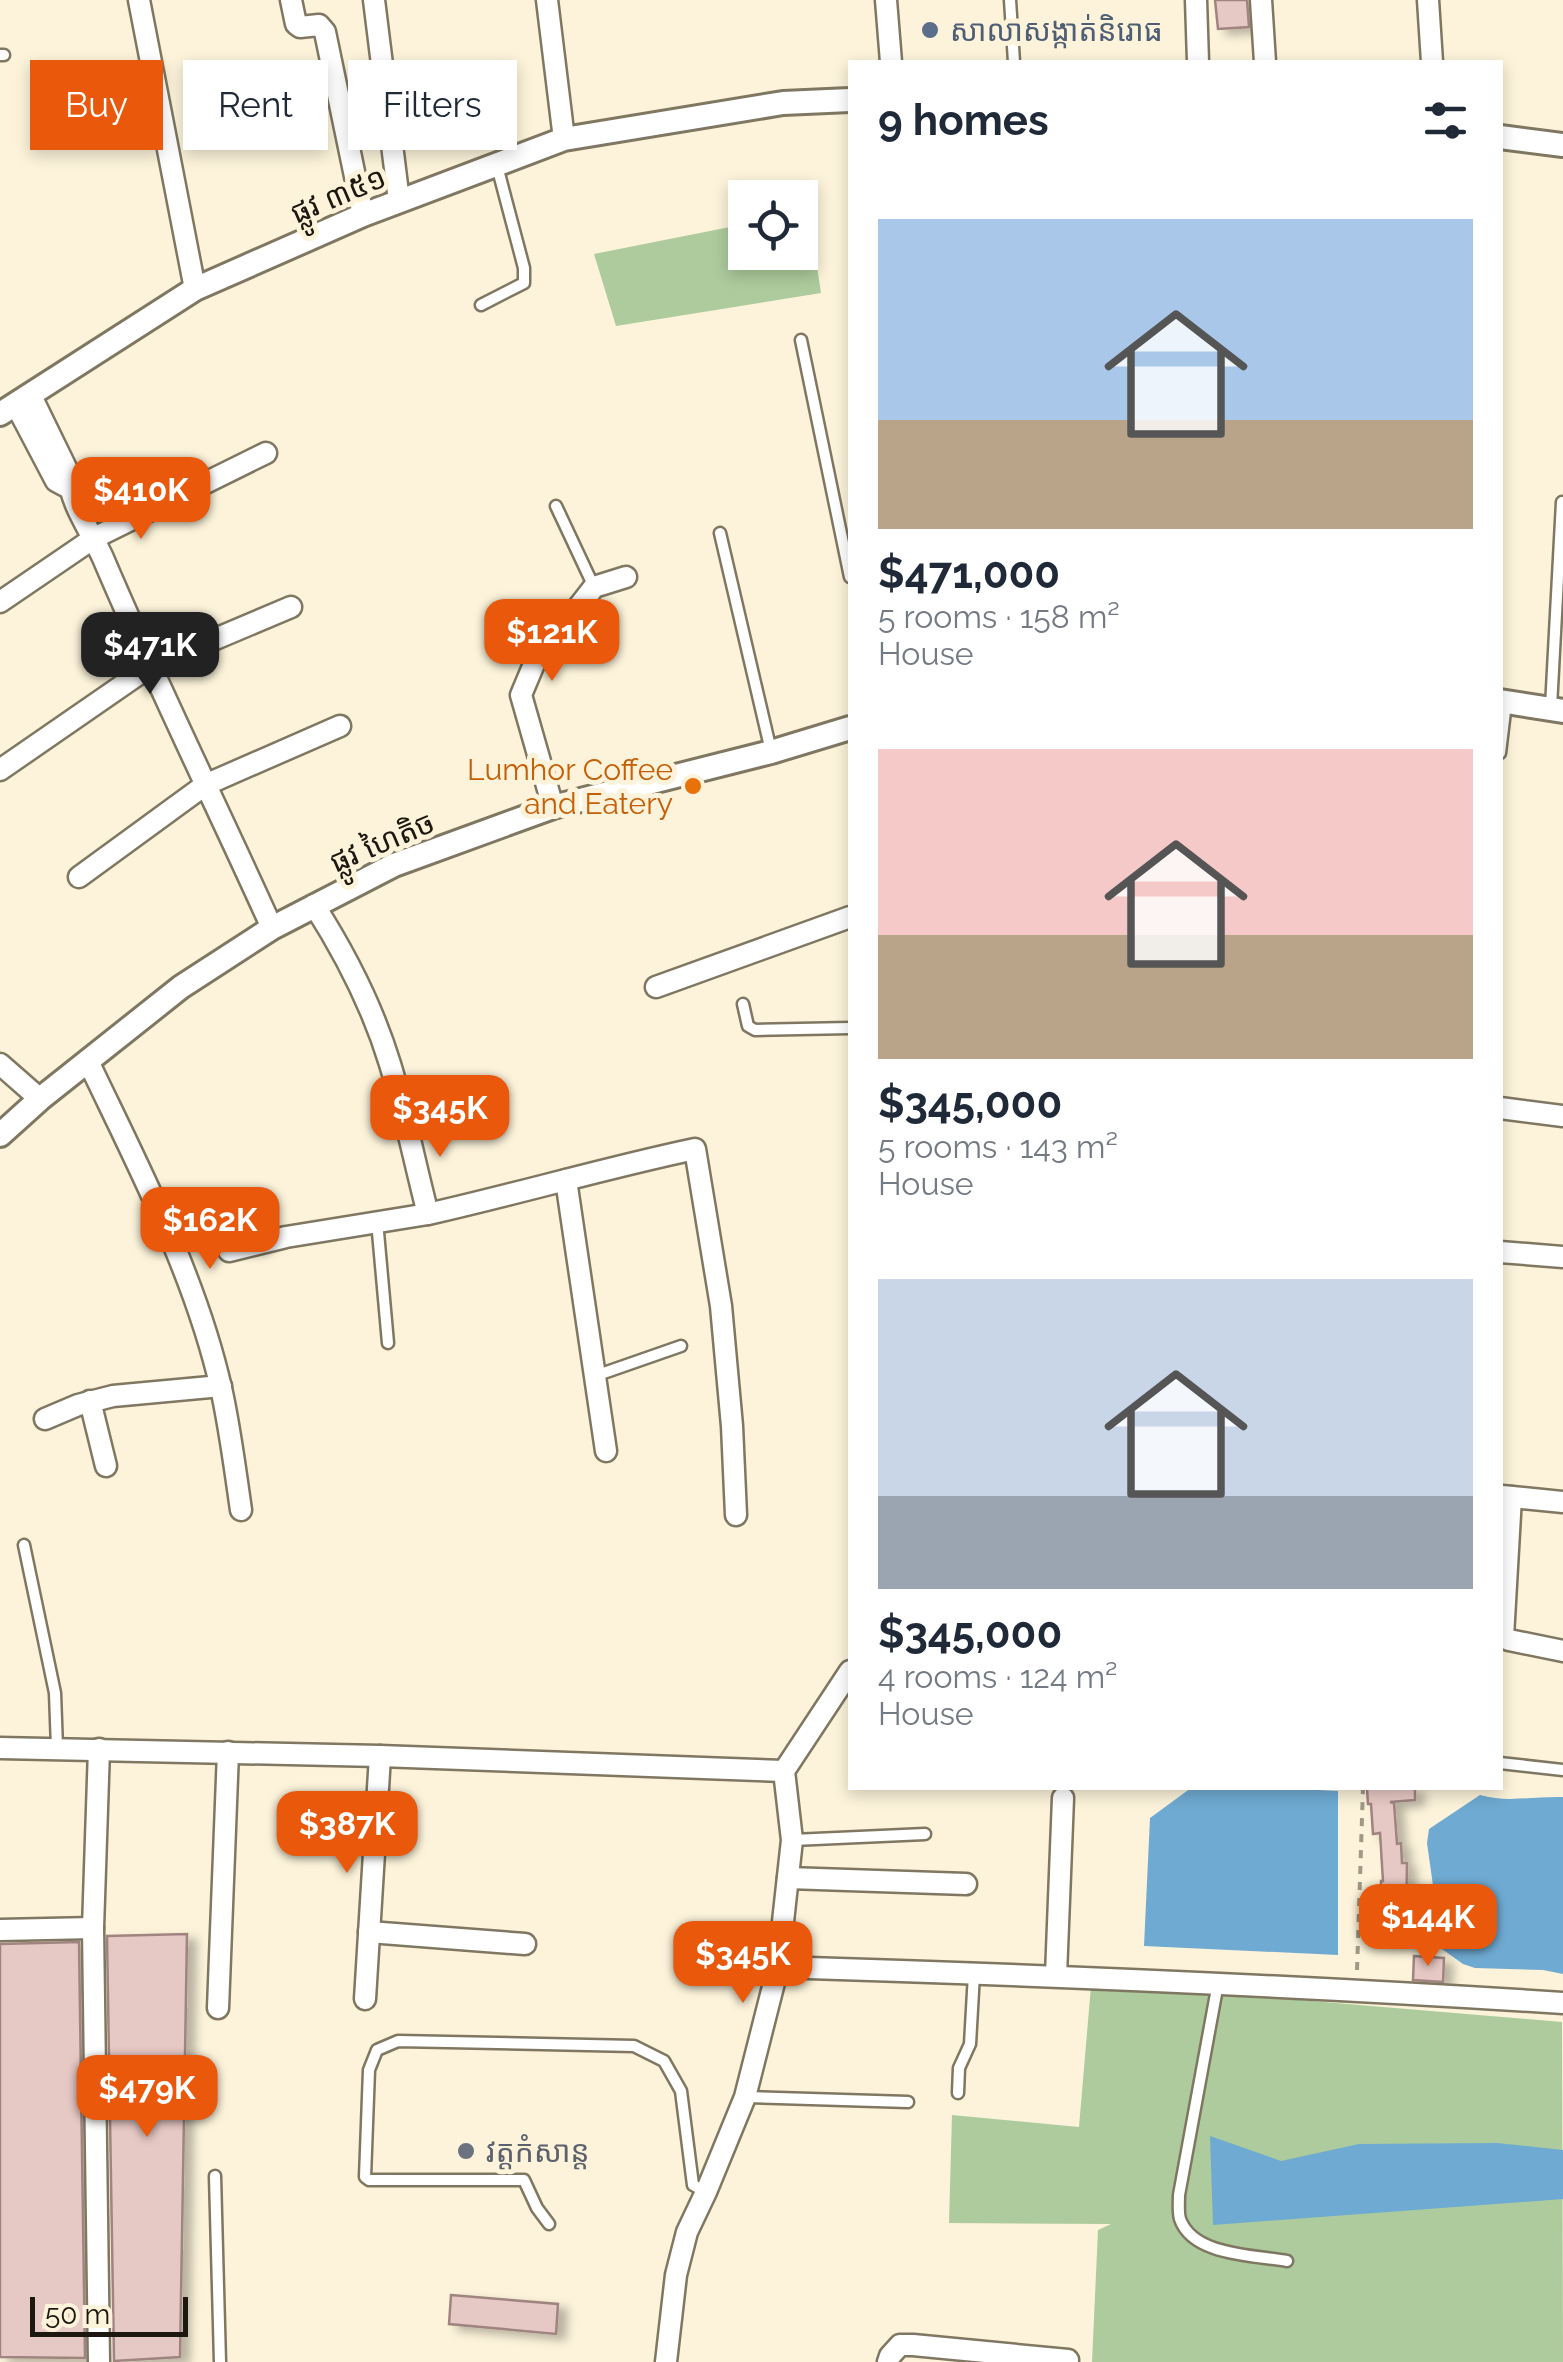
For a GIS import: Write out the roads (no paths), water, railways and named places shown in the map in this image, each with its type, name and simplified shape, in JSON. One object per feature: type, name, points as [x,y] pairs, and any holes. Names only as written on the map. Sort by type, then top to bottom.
[{"type":"street","points":[[139,0],[195,289]]},
{"type":"street","points":[[292,0],[296,24],[319,26],[325,32],[363,215]]},
{"type":"street","points":[[374,0],[399,201]]},
{"type":"street","points":[[547,0],[564,140]]},
{"type":"street","points":[[886,0],[891,60]]},
{"type":"street","points":[[1196,0],[1198,60]]},
{"type":"street","points":[[1261,0],[1266,60]]},
{"type":"street","points":[[1428,0],[1432,60]]},
{"type":"street","name":"ផ្លូវ ៣៥១","points":[[15,405],[195,289],[363,215],[564,140],[783,103],[848,100]]},
{"type":"street","points":[[1503,137],[1563,145]]},
{"type":"street","points":[[15,405],[56,481],[68,488],[94,538],[149,668],[272,928]]},
{"type":"street","points":[[0,602],[94,538],[266,453]]},
{"type":"street","points":[[553,808],[521,695],[534,664],[594,587],[626,576]]},
{"type":"street","points":[[0,770],[149,668],[291,607]]},
{"type":"street","points":[[1503,701],[1557,709]]},
{"type":"street","points":[[79,876],[205,785],[340,726]]},
{"type":"street","name":"ផ្លូវ ហៃតិច","points":[[0,1134],[181,986],[272,928],[394,865],[553,808],[848,729]]},
{"type":"street","points":[[314,906],[366,1000],[390,1064],[428,1214]]},
{"type":"street","points":[[656,988],[848,917]]},
{"type":"street","points":[[88,1061],[176,1253],[196,1308],[221,1386],[241,1510]]},
{"type":"street","points":[[0,1064],[40,1099]]},
{"type":"street","points":[[1503,1108],[1563,1116]]},
{"type":"street","points":[[229,1251],[286,1237],[428,1214],[695,1149],[720,1306],[736,1515]]},
{"type":"street","points":[[566,1180],[606,1450]]},
{"type":"street","points":[[1503,1252],[1563,1257]]},
{"type":"street","points":[[46,1420],[90,1401],[113,1396],[221,1386]]},
{"type":"street","points":[[90,1401],[106,1466]]},
{"type":"street","points":[[1503,1585],[1506,1496],[1563,1502]]},
{"type":"street","points":[[1503,1636],[1563,1651]]},
{"type":"street","points":[[666,2362],[676,2275],[686,2232],[745,2097],[778,1967],[792,1840],[784,1772],[848,1675]]},
{"type":"street","points":[[0,1748],[380,1756],[784,1772]]},
{"type":"street","points":[[99,1748],[92,1928],[100,2362]]},
{"type":"street","points":[[218,2008],[228,1752]]},
{"type":"street","points":[[366,1999],[380,1756]]},
{"type":"street","points":[[1056,1975],[1063,1798]]},
{"type":"street","points":[[788,1878],[966,1884]]},
{"type":"street","points":[[0,1930],[92,1928]]},
{"type":"street","points":[[369,1932],[524,1944]]},
{"type":"street","points":[[778,1967],[1056,1975],[1563,2003]]},
{"type":"street","points":[[888,2362],[900,2345],[1068,2360]]},
{"type":"lane","points":[[1010,0],[1014,60]]},
{"type":"lane","points":[[482,305],[524,283],[524,268],[497,165]]},
{"type":"lane","points":[[801,340],[848,567]]},
{"type":"lane","points":[[1557,709],[1562,502]]},
{"type":"lane","points":[[556,506],[594,587]]},
{"type":"lane","points":[[720,533],[771,752]]},
{"type":"lane","points":[[742,1004],[748,1026],[755,1030],[848,1028]]},
{"type":"lane","points":[[378,1220],[388,1343]]},
{"type":"lane","points":[[596,1376],[680,1346]]},
{"type":"lane","points":[[24,1544],[55,1693],[57,1748]]},
{"type":"lane","points":[[1503,1763],[1563,1770]]},
{"type":"lane","points":[[792,1840],[925,1834]]},
{"type":"lane","points":[[958,2092],[959,2068],[970,2044],[974,1973]]},
{"type":"lane","points":[[1218,1983],[1179,2196],[1180,2217],[1190,2238],[1210,2248],[1287,2261]]},
{"type":"lane","points":[[549,2224],[536,2208],[524,2180],[364,2177],[369,2070],[377,2050],[398,2041],[634,2046],[664,2061],[682,2092],[693,2185],[706,2192]]},
{"type":"lane","points":[[745,2097],[908,2102]]},
{"type":"lane","points":[[215,2176],[220,2362]]},
{"type":"water","points":[[1188,1790],[1338,1791],[1338,1955],[1144,1946],[1150,1818]]},
{"type":"water","points":[[1480,1795],[1511,1799],[1563,1797],[1563,1974],[1475,1968],[1442,1949],[1427,1843],[1429,1829]]},
{"type":"water","points":[[1210,2136],[1281,2161],[1359,2144],[1497,2143],[1563,2150],[1563,2199],[1213,2225]]},
{"type":"place","name":"សាលាសង្កាត់និរោធ","points":[[930,30]]},
{"type":"place","name":"Lumhor Coffee and Eatery","points":[[693,786]]},
{"type":"place","name":"វត្តកំសាន្ត","points":[[466,2151]]}]
